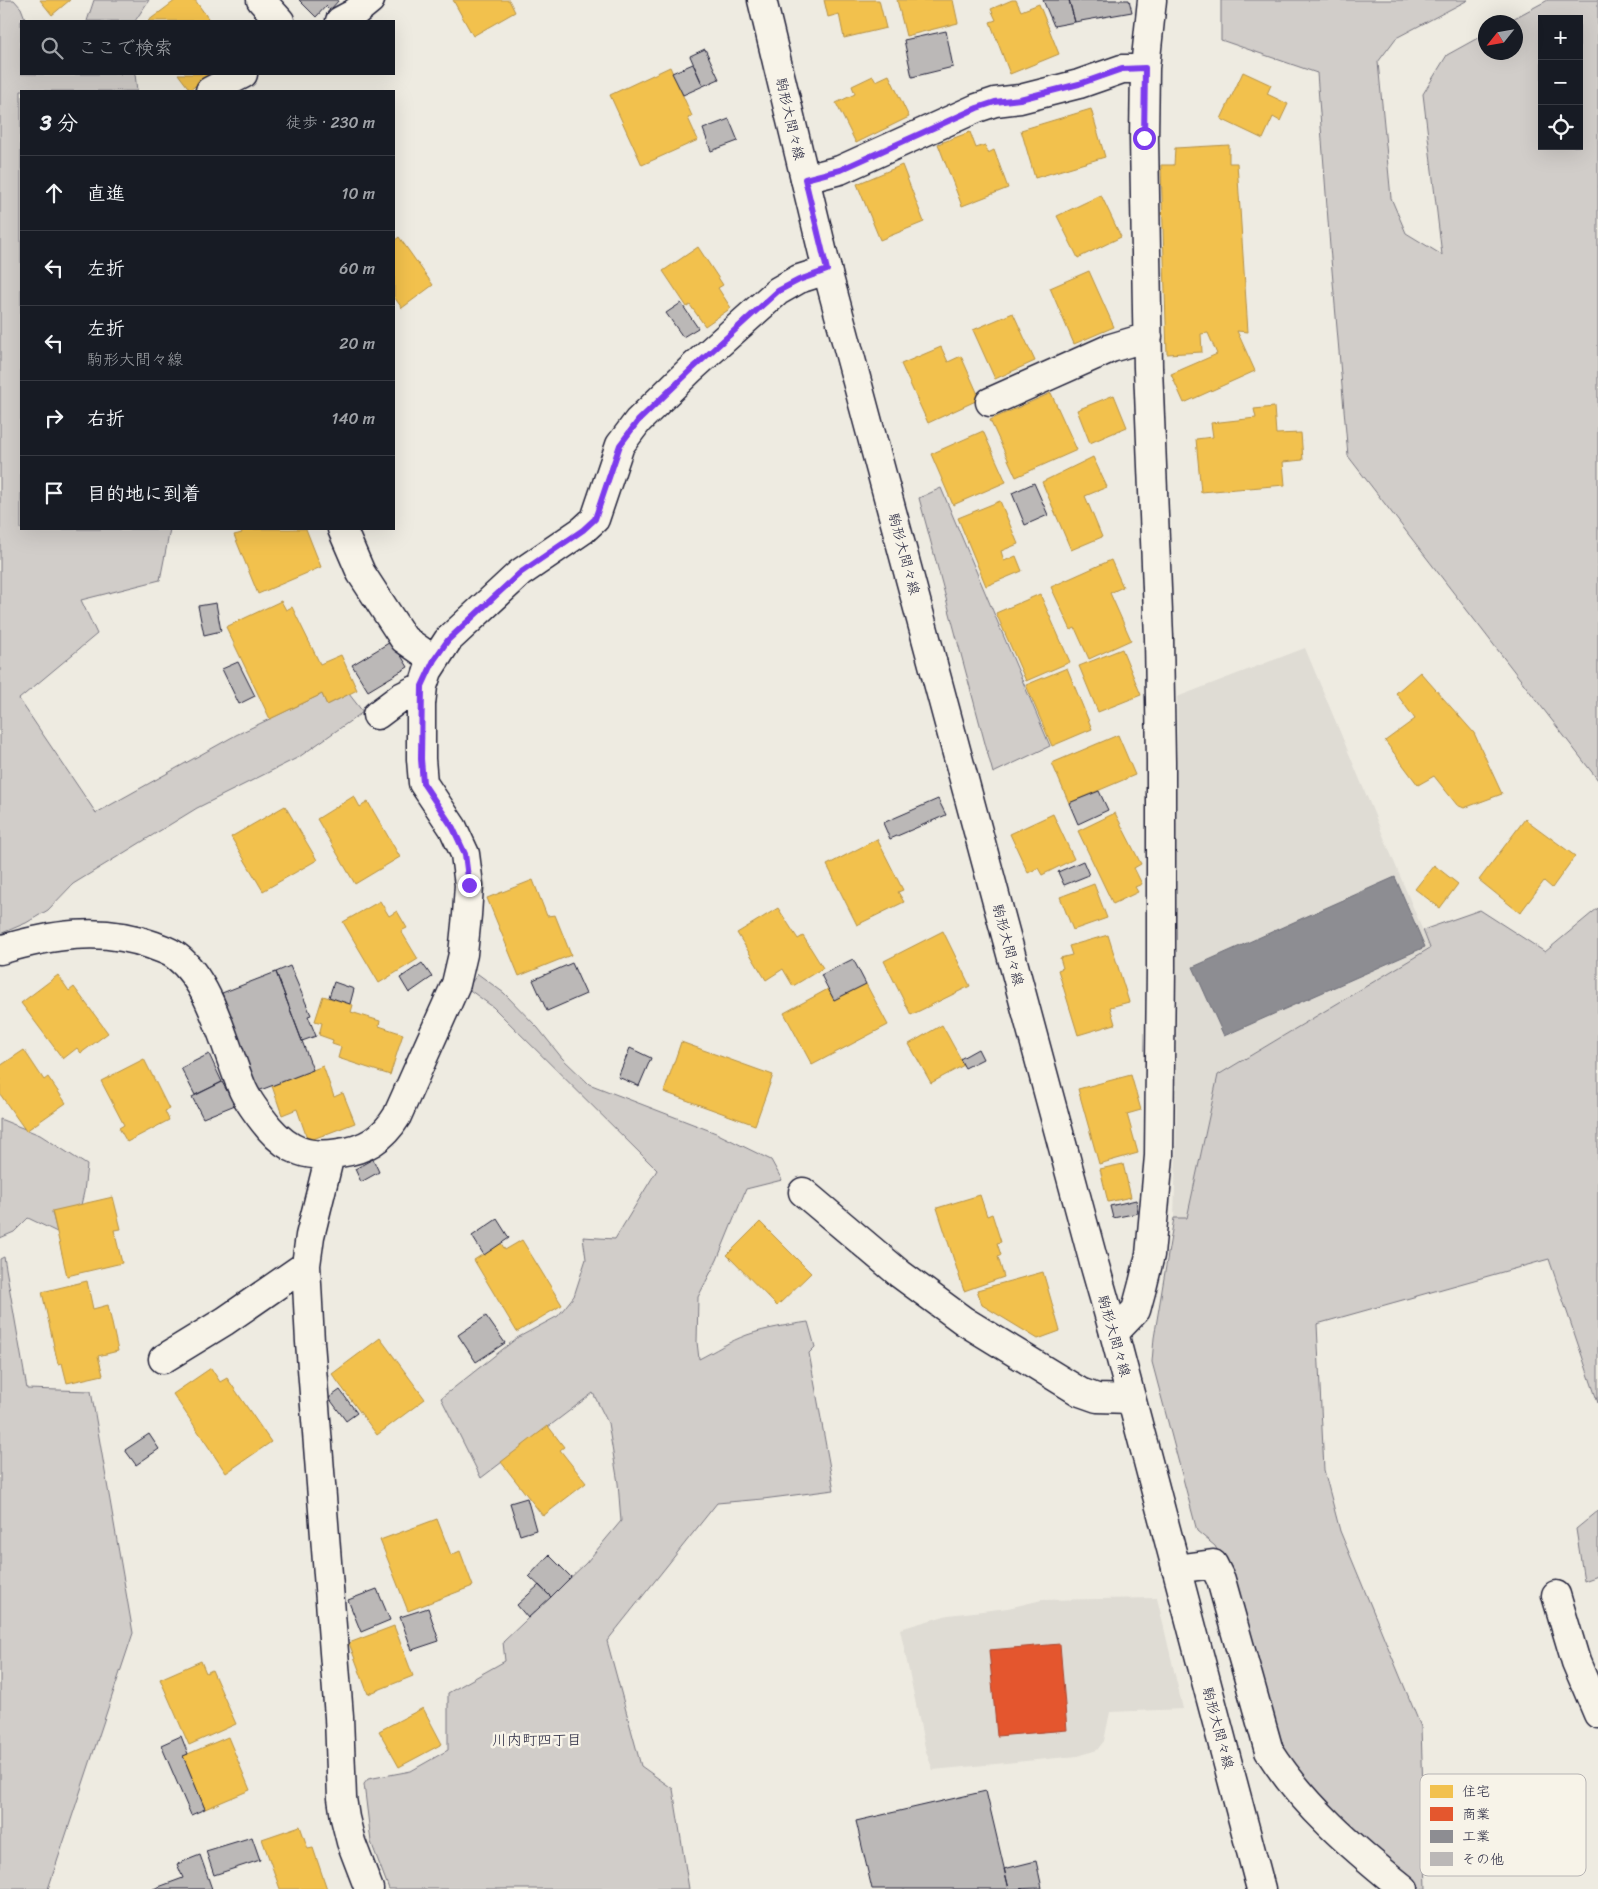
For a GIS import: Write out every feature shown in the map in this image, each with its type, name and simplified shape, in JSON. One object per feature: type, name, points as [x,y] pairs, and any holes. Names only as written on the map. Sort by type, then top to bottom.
[{"type":"street","points":[[261,0],[279,20]]},
{"type":"street","points":[[342,20],[353,14],[370,0]]},
{"type":"street","name":"駒形大間々線","points":[[762,0],[827,270],[1132,1399],[1261,1889]]},
{"type":"street","points":[[1114,1333],[1136,1310],[1143,1284],[1150,1255],[1159,1156],[1161,762],[1144,138],[1145,68],[1152,0]]},
{"type":"street","points":[[805,179],[840,170],[977,108],[995,102],[1020,99],[1079,84],[1122,69],[1145,68]]},
{"type":"street","points":[[212,90],[241,75]]},
{"type":"street","points":[[0,950],[72,934],[104,934],[133,938],[174,955],[186,965],[204,989],[244,1092],[276,1136],[290,1148],[307,1154],[330,1155],[349,1152],[368,1146],[389,1130],[398,1116],[456,984],[463,954],[469,885],[465,854],[453,828],[423,783],[421,759],[422,686],[434,660],[448,640],[520,573],[583,530],[595,519],[620,445],[638,421],[778,291],[799,280],[827,270]]},
{"type":"street","points":[[990,402],[1111,348],[1148,337]]},
{"type":"street","points":[[342,530],[361,573],[404,639],[434,660]]},
{"type":"street","points":[[377,714],[401,697],[422,686]]},
{"type":"street","points":[[330,1155],[310,1236],[306,1265],[310,1342],[339,1717],[342,1798],[351,1842],[368,1889]]},
{"type":"street","points":[[803,1192],[900,1274],[964,1322],[1080,1392],[1097,1398],[1132,1399]]},
{"type":"street","points":[[162,1359],[225,1321],[306,1265]]},
{"type":"street","points":[[1176,1569],[1213,1564],[1221,1580],[1269,1751],[1285,1776],[1307,1803],[1345,1840],[1404,1889]]},
{"type":"street","points":[[1556,1595],[1576,1662],[1598,1714]]},
{"type":"shaded area","points":[[0,0],[14,0],[21,8],[26,20],[20,20],[20,75],[135,75],[137,90],[20,90],[20,530],[170,530],[160,580],[81,600],[97,634],[19,699],[96,813],[236,735],[322,694],[327,705],[349,694],[363,712],[299,757],[197,808],[73,884],[48,910],[26,923],[0,934]]},
{"type":"shaded area","points":[[94,0],[149,0],[136,20],[87,20]]},
{"type":"shaded area","points":[[1221,0],[1468,0],[1396,38],[1378,62],[1391,198],[1406,233],[1442,255],[1423,94],[1447,55],[1478,38],[1478,60],[1523,60],[1523,15],[1520,15],[1548,0],[1598,0],[1598,780],[1348,456],[1317,73],[1221,40]]},
{"type":"shaded area","points":[[941,488],[1050,746],[993,773],[919,498]]},
{"type":"shaded area","points":[[1305,648],[1430,948],[1218,1075],[1187,1218],[1174,1218],[1176,1154],[1177,697]]},
{"type":"shaded area","points":[[1598,908],[1598,1403],[1549,1259],[1317,1324],[1324,1470],[1340,1531],[1421,1727],[1422,1774],[1420,1774],[1420,1876],[1426,1876],[1426,1889],[1421,1889],[1338,1816],[1291,1771],[1257,1673],[1228,1571],[1215,1546],[1197,1531],[1152,1362],[1154,1338],[1174,1218],[1187,1218],[1218,1075],[1430,948],[1423,930],[1480,910],[1545,952]]},
{"type":"shaded area","points":[[478,974],[504,993],[538,1028],[562,1058],[589,1084],[716,1133],[771,1160],[782,1180],[746,1189],[717,1260],[698,1297],[697,1342],[699,1359],[747,1335],[808,1322],[815,1347],[809,1353],[834,1490],[717,1503],[607,1641],[641,1766],[673,1789],[689,1889],[389,1889],[371,1842],[364,1784],[368,1779],[411,1771],[448,1750],[448,1693],[505,1661],[503,1642],[586,1563],[621,1521],[618,1483],[608,1423],[593,1393],[481,1478],[441,1398],[517,1338],[558,1316],[574,1296],[586,1259],[583,1237],[615,1239],[657,1170],[493,1007],[467,988]]},
{"type":"shaded area","points":[[0,1119],[40,1135],[87,1165],[81,1205],[52,1212],[57,1232],[28,1218],[14,1232],[0,1238]]},
{"type":"shaded area","points":[[4,1257],[27,1389],[91,1391],[133,1633],[48,1889],[0,1889],[0,1259]]},
{"type":"shaded area","points":[[1598,1511],[1598,1576],[1584,1581],[1576,1529]]},
{"type":"shaded area","points":[[1157,1598],[1183,1709],[1110,1712],[1104,1741],[1097,1750],[1078,1756],[933,1770],[926,1752],[900,1629],[948,1615],[1008,1608],[1042,1600]]},
{"type":"building: 住宅","points":[[40,0],[70,0],[52,15]]},
{"type":"building: 住宅","points":[[176,0],[195,0],[209,20],[149,20]]},
{"type":"building: 住宅","points":[[453,0],[509,0],[515,12],[473,36]]},
{"type":"building: 住宅","points":[[824,0],[879,0],[886,28],[844,38],[839,14],[828,17]]},
{"type":"building: 住宅","points":[[897,0],[953,0],[958,23],[906,36]]},
{"type":"building: 住宅","points":[[1016,0],[1021,11],[1039,4],[1059,54],[1010,74],[990,22],[996,20],[991,9]]},
{"type":"building: 住宅","points":[[670,67],[692,116],[688,118],[698,140],[642,165],[610,95]]},
{"type":"building: 住宅","points":[[1243,72],[1271,85],[1267,94],[1288,104],[1280,121],[1273,117],[1263,139],[1221,119]]},
{"type":"building: 住宅","points":[[179,75],[210,75],[190,90]]},
{"type":"building: 住宅","points":[[889,75],[909,117],[856,143],[836,103],[855,94],[852,86],[873,76],[876,81]]},
{"type":"building: 住宅","points":[[1091,109],[1105,157],[1035,178],[1021,130]]},
{"type":"building: 住宅","points":[[970,132],[976,148],[985,145],[988,153],[994,150],[1008,188],[962,206],[938,144]]},
{"type":"building: 住宅","points":[[1229,145],[1229,163],[1237,163],[1248,332],[1237,331],[1255,371],[1184,403],[1171,374],[1217,354],[1208,333],[1201,334],[1202,352],[1167,354],[1161,165],[1174,165],[1175,148]]},
{"type":"building: 住宅","points":[[902,165],[924,222],[880,240],[857,184]]},
{"type":"building: 住宅","points":[[1101,195],[1121,237],[1078,258],[1057,216]]},
{"type":"building: 住宅","points":[[399,237],[433,285],[402,308],[395,298],[395,240]]},
{"type":"building: 住宅","points":[[698,247],[723,285],[718,288],[731,308],[705,326],[690,305],[687,307],[663,271]]},
{"type":"building: 住宅","points":[[1089,271],[1114,327],[1074,344],[1050,288]]},
{"type":"building: 住宅","points":[[1013,313],[1035,361],[995,379],[973,330]]},
{"type":"building: 住宅","points":[[941,347],[948,362],[961,356],[980,399],[928,423],[901,364]]},
{"type":"building: 住宅","points":[[1051,393],[1077,450],[1016,477],[990,420]]},
{"type":"building: 住宅","points":[[1114,395],[1127,427],[1090,443],[1077,410]]},
{"type":"building: 住宅","points":[[1274,407],[1276,434],[1301,433],[1303,460],[1283,462],[1285,485],[1201,492],[1196,439],[1213,437],[1211,423],[1256,418],[1254,409]]},
{"type":"building: 住宅","points":[[983,431],[1006,482],[953,505],[931,454]]},
{"type":"building: 住宅","points":[[1093,457],[1107,487],[1085,496],[1102,537],[1071,550],[1042,482]]},
{"type":"building: 住宅","points":[[1000,501],[1018,544],[1001,551],[1004,561],[1016,556],[1022,571],[986,586],[958,518]]},
{"type":"building: 住宅","points":[[240,530],[306,530],[321,567],[258,594],[234,535],[242,533]]},
{"type":"building: 住宅","points":[[1111,560],[1123,587],[1110,593],[1131,640],[1089,659],[1075,628],[1071,630],[1051,587]]},
{"type":"building: 住宅","points":[[1040,594],[1070,662],[1026,681],[996,613]]},
{"type":"building: 住宅","points":[[281,601],[286,610],[292,607],[320,664],[341,655],[357,690],[327,705],[322,694],[270,719],[226,627]]},
{"type":"building: 住宅","points":[[1122,649],[1141,695],[1098,712],[1079,666]]},
{"type":"building: 住宅","points":[[1067,668],[1092,729],[1052,746],[1026,685]]},
{"type":"building: 住宅","points":[[1420,672],[1474,733],[1502,794],[1464,808],[1457,805],[1434,776],[1418,785],[1385,741],[1415,719],[1396,693]]},
{"type":"building: 住宅","points":[[1118,735],[1135,775],[1069,803],[1052,763]]},
{"type":"building: 住宅","points":[[354,796],[360,807],[368,802],[400,857],[355,884],[317,819]]},
{"type":"building: 住宅","points":[[285,806],[317,860],[263,891],[231,837]]},
{"type":"building: 住宅","points":[[1115,813],[1141,864],[1134,868],[1142,884],[1135,887],[1138,892],[1113,904],[1078,831]]},
{"type":"building: 住宅","points":[[1053,814],[1074,859],[1042,875],[1038,868],[1028,873],[1010,834]]},
{"type":"building: 住宅","points":[[1525,819],[1575,856],[1552,888],[1544,881],[1520,913],[1479,880]]},
{"type":"building: 住宅","points":[[877,839],[903,890],[898,892],[904,902],[857,925],[827,865]]},
{"type":"building: 住宅","points":[[1434,865],[1458,884],[1440,908],[1415,889]]},
{"type":"building: 住宅","points":[[533,880],[547,916],[555,915],[571,955],[519,976],[487,898]]},
{"type":"building: 住宅","points":[[1094,884],[1107,918],[1073,930],[1060,897]]},
{"type":"building: 住宅","points":[[380,901],[389,916],[397,911],[407,928],[401,931],[418,959],[379,983],[343,922]]},
{"type":"building: 住宅","points":[[778,908],[798,939],[803,936],[823,968],[793,986],[783,969],[766,980],[737,933]]},
{"type":"building: 住宅","points":[[943,931],[970,986],[911,1015],[884,961]]},
{"type":"building: 住宅","points":[[1108,935],[1129,1002],[1110,1007],[1115,1024],[1078,1035],[1058,970],[1063,968],[1060,958],[1072,955],[1069,946]]},
{"type":"building: 住宅","points":[[58,975],[69,991],[74,987],[108,1033],[81,1053],[77,1048],[63,1059],[21,1003]]},
{"type":"building: 住宅","points":[[866,984],[888,1025],[812,1065],[784,1013],[828,989],[834,1000]]},
{"type":"building: 住宅","points":[[323,996],[353,1005],[351,1012],[380,1021],[379,1026],[403,1034],[390,1075],[338,1058],[341,1047],[332,1044],[333,1040],[319,1035],[322,1023],[315,1021]]},
{"type":"building: 住宅","points":[[942,1025],[964,1065],[931,1083],[909,1044]]},
{"type":"building: 住宅","points":[[681,1042],[773,1075],[755,1125],[664,1092]]},
{"type":"building: 住宅","points":[[24,1050],[44,1080],[48,1077],[66,1103],[26,1131],[0,1094],[0,1066]]},
{"type":"building: 住宅","points":[[144,1059],[169,1109],[165,1111],[169,1120],[127,1142],[119,1128],[124,1125],[101,1081]]},
{"type":"building: 住宅","points":[[323,1066],[334,1097],[343,1093],[355,1123],[308,1141],[297,1109],[282,1115],[272,1086]]},
{"type":"building: 住宅","points":[[1131,1075],[1141,1110],[1127,1114],[1138,1153],[1099,1164],[1078,1089]]},
{"type":"building: 住宅","points":[[1123,1164],[1131,1197],[1108,1202],[1100,1169]]},
{"type":"building: 住宅","points":[[980,1195],[987,1216],[992,1214],[1001,1242],[997,1243],[1001,1255],[998,1257],[1004,1277],[964,1291],[937,1208]]},
{"type":"building: 住宅","points":[[113,1197],[121,1229],[114,1230],[122,1263],[67,1276],[52,1211]]},
{"type":"building: 住宅","points":[[760,1222],[811,1273],[777,1306],[727,1255]]},
{"type":"building: 住宅","points":[[522,1240],[562,1305],[517,1332],[474,1260],[501,1243],[505,1250]]},
{"type":"building: 住宅","points":[[1043,1272],[1060,1331],[1038,1339],[982,1305],[977,1290]]},
{"type":"building: 住宅","points":[[87,1281],[93,1309],[108,1305],[118,1351],[98,1356],[103,1375],[67,1383],[62,1363],[58,1364],[42,1292]]},
{"type":"building: 住宅","points":[[380,1338],[425,1399],[377,1435],[332,1374]]},
{"type":"building: 住宅","points":[[211,1368],[220,1382],[227,1378],[271,1442],[226,1473],[173,1394]]},
{"type":"building: 住宅","points":[[548,1426],[564,1447],[560,1450],[586,1483],[543,1516],[501,1462]]},
{"type":"building: 住宅","points":[[437,1519],[451,1555],[460,1551],[473,1586],[408,1611],[380,1540]]},
{"type":"building: 住宅","points":[[394,1626],[413,1676],[368,1694],[349,1643]]},
{"type":"building: 住宅","points":[[201,1661],[206,1673],[212,1670],[236,1724],[189,1745],[160,1679]]},
{"type":"building: 住宅","points":[[423,1708],[442,1744],[399,1767],[379,1731]]},
{"type":"building: 住宅","points":[[228,1737],[250,1790],[205,1809],[183,1756]]},
{"type":"building: 住宅","points":[[300,1826],[308,1849],[313,1848],[327,1889],[280,1889],[262,1839]]},
{"type":"building: 商業","points":[[1060,1644],[1067,1730],[997,1736],[989,1650]]},
{"type":"building: 工業","points":[[1395,877],[1425,947],[1224,1036],[1193,967]]},
{"type":"building: その他","points":[[299,0],[339,0],[330,10],[326,6],[316,17]]},
{"type":"building: その他","points":[[1043,0],[1069,0],[1075,22],[1054,26]]},
{"type":"building: その他","points":[[1069,0],[1129,0],[1132,12],[1075,22]]},
{"type":"building: その他","points":[[946,31],[953,67],[912,77],[904,40]]},
{"type":"building: その他","points":[[705,49],[719,79],[703,86],[690,56]]},
{"type":"building: その他","points":[[693,64],[703,86],[683,95],[672,73]]},
{"type":"building: その他","points":[[729,119],[738,141],[711,151],[703,129]]},
{"type":"building: その他","points":[[681,303],[698,328],[683,337],[666,313]]},
{"type":"building: その他","points":[[1034,483],[1048,515],[1025,525],[1012,493]]},
{"type":"building: その他","points":[[216,603],[221,631],[204,635],[198,606]]},
{"type":"building: その他","points":[[392,641],[408,667],[368,691],[352,665]]},
{"type":"building: その他","points":[[238,662],[255,696],[239,704],[222,669]]},
{"type":"building: その他","points":[[1099,791],[1108,810],[1078,824],[1069,803]]},
{"type":"building: その他","points":[[938,799],[946,815],[890,839],[883,823]]},
{"type":"building: その他","points":[[1083,861],[1089,875],[1064,885],[1058,872]]},
{"type":"building: その他","points":[[853,959],[866,984],[834,1000],[821,975]]},
{"type":"building: その他","points":[[422,963],[432,977],[409,993],[400,978]]},
{"type":"building: その他","points":[[572,963],[586,994],[547,1011],[533,980]]},
{"type":"building: その他","points":[[290,966],[311,1015],[308,1016],[316,1036],[302,1041],[276,972]]},
{"type":"building: その他","points":[[276,972],[313,1070],[258,1091],[222,993]]},
{"type":"building: その他","points":[[334,982],[354,989],[350,1004],[329,997]]},
{"type":"building: その他","points":[[630,1048],[651,1058],[639,1086],[618,1077]]},
{"type":"building: その他","points":[[978,1049],[983,1059],[965,1068],[960,1059]]},
{"type":"building: その他","points":[[209,1054],[222,1082],[195,1095],[181,1068]]},
{"type":"building: その他","points":[[222,1082],[235,1105],[203,1118],[192,1097]]},
{"type":"building: その他","points":[[373,1159],[379,1172],[361,1182],[355,1169]]},
{"type":"building: その他","points":[[1136,1200],[1138,1213],[1113,1218],[1110,1206]]},
{"type":"building: その他","points":[[497,1219],[509,1238],[484,1255],[472,1236]]},
{"type":"building: その他","points":[[486,1316],[505,1343],[476,1362],[458,1335]]},
{"type":"building: その他","points":[[340,1390],[357,1413],[346,1421],[329,1398]]},
{"type":"building: その他","points":[[149,1434],[159,1449],[136,1465],[125,1450]]},
{"type":"building: その他","points":[[527,1498],[536,1530],[520,1535],[510,1503]]},
{"type":"building: その他","points":[[549,1555],[571,1577],[551,1597],[529,1576]]},
{"type":"building: その他","points":[[539,1585],[551,1597],[528,1618],[517,1605]]},
{"type":"building: その他","points":[[377,1589],[390,1620],[361,1632],[348,1600]]},
{"type":"building: その他","points":[[428,1608],[439,1641],[412,1650],[400,1617]]},
{"type":"building: その他","points":[[181,1736],[188,1754],[183,1756],[205,1809],[191,1815],[161,1745]]},
{"type":"building: その他","points":[[986,1791],[1009,1889],[872,1889],[856,1821]]},
{"type":"building: その他","points":[[252,1837],[260,1860],[214,1875],[206,1851]]},
{"type":"building: その他","points":[[200,1855],[212,1889],[153,1889],[183,1878],[177,1864]]},
{"type":"building: その他","points":[[1036,1861],[1042,1888],[1009,1889],[1004,1869]]},
{"type":"district","name":"川内町四丁目","points":[[537,1740]]},
{"type":"route","points":[[469,885],[465,854],[453,828],[423,783],[421,704],[422,686],[428,671],[448,640],[520,573],[583,530],[595,519],[620,445],[638,421],[778,291],[799,280],[827,270],[805,179],[840,170],[977,108],[995,102],[1020,99],[1079,84],[1122,69],[1145,68],[1144,138]]}]
